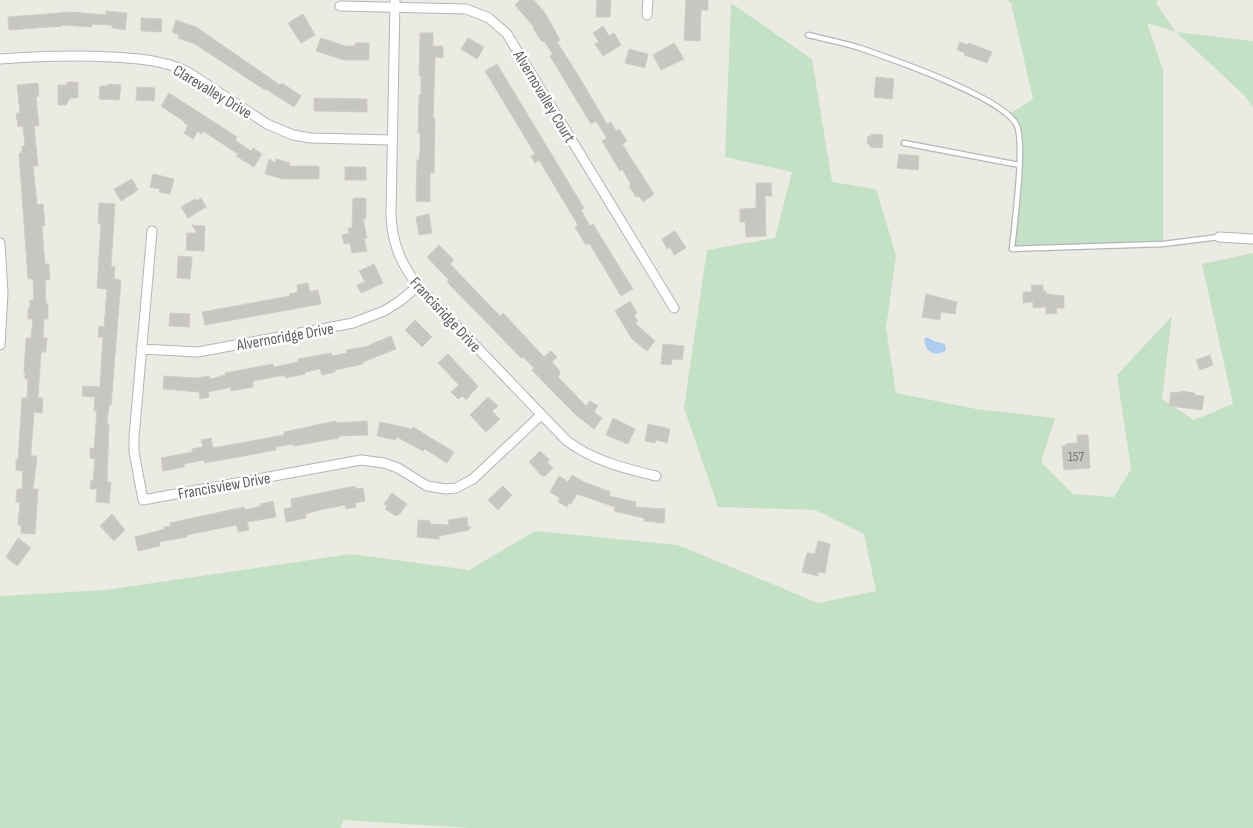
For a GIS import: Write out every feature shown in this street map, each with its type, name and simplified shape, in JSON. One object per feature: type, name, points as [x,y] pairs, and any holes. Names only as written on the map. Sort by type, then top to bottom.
[{"type":"street","points":[[647,16],[648,0]]},
{"type":"street","name":"Alvernovalley Court","points":[[340,6],[395,3],[466,9],[489,18],[499,25],[507,34],[674,308]]},
{"type":"street","name":"Francisridge Drive","points":[[395,3],[391,215],[393,239],[402,263],[418,286],[566,440],[594,458],[612,465],[656,476]]},
{"type":"street","name":"Clarevalley Drive","points":[[0,59],[76,55],[160,61],[188,72],[267,124],[293,135],[311,138],[392,140]]},
{"type":"street","name":"Francisview Drive","points":[[152,231],[134,437],[134,452],[143,500],[361,460],[378,461],[391,465],[427,486],[446,489],[456,488],[473,479],[541,415]]},
{"type":"street","points":[[1219,237],[1253,239]]},
{"type":"street","points":[[0,243],[3,293],[0,345]]},
{"type":"street","name":"Alvernoridge Drive","points":[[141,349],[198,352],[353,323],[384,311],[400,302],[418,286]]},
{"type":"lane","points":[[808,35],[859,48],[968,90],[1008,115],[1016,124],[1021,143],[1012,249],[1163,244],[1219,237]]},
{"type":"lane","points":[[904,143],[1019,165]]},
{"type":"green space","points":[[1007,0],[1158,0],[1156,3],[1176,32],[1147,23],[1163,70],[1163,244],[1012,249],[1021,143],[1016,124],[1008,115],[1033,99],[1011,3]]},
{"type":"green space","points":[[731,3],[812,59],[832,182],[876,189],[896,255],[886,328],[896,393],[976,409],[1055,418],[1041,462],[1073,494],[1114,497],[1131,469],[1117,375],[1172,316],[1162,399],[1194,420],[1233,404],[1202,264],[1253,253],[1253,828],[469,828],[343,820],[341,828],[0,828],[0,596],[105,590],[351,554],[469,570],[535,531],[678,545],[818,603],[876,591],[864,534],[815,510],[718,507],[684,408],[707,250],[775,238],[792,172],[725,157]]},
{"type":"green space","points":[[1176,32],[1253,41],[1253,108],[1245,96]]},
{"type":"water","points":[[927,337],[945,344],[946,350],[934,353],[928,350],[924,339]]},
{"type":"building","points":[[520,0],[534,0],[545,13],[560,40],[557,42],[607,124],[611,122],[616,131],[619,129],[627,141],[622,144],[654,194],[643,202],[639,196],[636,197],[622,169],[620,171],[602,141],[607,138],[596,121],[591,124],[550,56],[553,55],[544,41],[542,42],[534,27],[515,5]]},
{"type":"building","points":[[597,0],[611,0],[610,17],[596,17]]},
{"type":"building","points":[[686,0],[708,0],[708,10],[701,10],[700,41],[684,40]]},
{"type":"building","points":[[106,11],[127,13],[125,30],[112,28],[112,25],[92,24],[91,27],[62,25],[9,30],[8,17],[71,12],[106,15]]},
{"type":"building","points":[[303,14],[315,35],[301,43],[288,23]]},
{"type":"building","points":[[141,18],[162,19],[161,32],[141,31]]},
{"type":"building","points":[[176,20],[196,27],[280,85],[282,83],[301,96],[294,107],[195,44],[178,38],[179,35],[172,32]]},
{"type":"building","points":[[603,26],[609,36],[614,33],[621,45],[603,56],[595,44],[599,42],[593,33]]},
{"type":"building","points":[[420,33],[433,33],[433,46],[443,46],[443,58],[435,57],[434,173],[430,172],[430,202],[416,201],[417,160],[419,160],[420,151],[420,133],[418,133],[419,95],[421,95],[421,76],[419,76]]},
{"type":"building","points":[[321,38],[345,46],[355,46],[355,43],[369,43],[369,60],[344,60],[316,51]]},
{"type":"building","points":[[468,38],[484,47],[477,59],[461,49]]},
{"type":"building","points":[[960,42],[968,45],[969,43],[992,52],[987,63],[964,55],[965,53],[957,50]]},
{"type":"building","points":[[674,43],[684,59],[661,70],[653,55]]},
{"type":"building","points":[[629,49],[648,54],[645,68],[625,63]]},
{"type":"building","points":[[497,64],[584,208],[581,210],[590,226],[593,224],[633,289],[621,296],[589,243],[586,245],[575,227],[578,225],[539,160],[535,163],[531,156],[535,154],[485,71]]},
{"type":"building","points":[[876,77],[894,79],[892,99],[874,97]]},
{"type":"building","points":[[67,82],[78,82],[78,98],[70,98],[66,105],[58,105],[58,85],[67,85]]},
{"type":"building","points":[[38,83],[39,96],[36,97],[39,126],[34,126],[38,166],[33,166],[37,205],[43,204],[45,225],[42,226],[45,264],[49,264],[50,280],[45,280],[48,319],[44,319],[43,338],[47,338],[46,352],[41,352],[38,398],[43,398],[42,413],[34,412],[31,452],[31,456],[37,456],[33,489],[38,489],[35,534],[21,533],[21,525],[18,525],[20,502],[16,502],[17,489],[22,489],[23,471],[16,470],[16,459],[18,460],[22,398],[27,398],[28,379],[25,379],[24,372],[26,338],[31,338],[33,319],[28,319],[28,308],[30,308],[30,300],[34,300],[33,279],[28,279],[19,153],[22,153],[22,146],[25,146],[23,126],[18,127],[16,113],[20,113],[17,85]]},
{"type":"building","points":[[108,84],[121,85],[119,100],[99,99],[100,86],[108,86]]},
{"type":"building","points":[[137,87],[155,88],[154,101],[136,100]]},
{"type":"building","points":[[169,93],[237,137],[235,140],[251,151],[253,148],[262,154],[254,167],[203,131],[201,134],[198,131],[193,139],[184,133],[188,126],[185,122],[161,106]]},
{"type":"building","points":[[314,98],[367,99],[367,112],[314,111]]},
{"type":"building","points":[[871,134],[883,135],[882,148],[870,147],[870,144],[867,144],[868,136],[871,136]]},
{"type":"building","points":[[899,154],[919,156],[918,170],[897,168]]},
{"type":"building","points":[[269,159],[275,163],[276,159],[290,163],[289,166],[319,166],[319,179],[283,179],[265,174]]},
{"type":"building","points":[[345,167],[366,167],[366,180],[345,180]]},
{"type":"building","points":[[153,174],[174,179],[170,194],[159,192],[160,189],[150,187]]},
{"type":"building","points":[[132,179],[138,190],[121,201],[114,189]]},
{"type":"building","points":[[756,183],[771,183],[772,196],[765,196],[766,236],[746,237],[745,222],[740,222],[740,209],[756,208]]},
{"type":"building","points":[[201,198],[206,207],[188,218],[181,207],[195,199],[196,201]]},
{"type":"building","points":[[353,198],[366,198],[366,219],[363,219],[367,238],[364,239],[367,251],[352,253],[350,243],[344,244],[342,235],[349,233],[348,228],[352,228]]},
{"type":"building","points":[[99,203],[115,204],[111,266],[115,267],[114,279],[121,280],[111,405],[109,405],[107,425],[109,425],[107,482],[111,482],[109,503],[96,502],[97,489],[90,489],[91,480],[93,481],[95,459],[90,458],[90,448],[94,449],[97,411],[94,411],[95,397],[82,396],[83,386],[100,387],[103,337],[98,337],[99,326],[104,327],[107,289],[97,288],[101,224],[98,224]]},
{"type":"building","points":[[429,214],[432,233],[419,235],[416,217]]},
{"type":"building","points":[[192,225],[205,226],[204,251],[186,250],[187,233],[197,233]]},
{"type":"building","points":[[675,231],[686,248],[674,255],[670,247],[667,249],[662,239]]},
{"type":"building","points":[[439,245],[454,260],[450,264],[500,316],[503,313],[544,357],[551,351],[557,357],[552,362],[559,370],[560,374],[558,377],[586,406],[590,401],[598,406],[594,412],[602,418],[594,429],[577,416],[554,393],[532,370],[534,368],[523,357],[521,358],[447,282],[449,280],[427,257]]},
{"type":"building","points":[[178,256],[192,257],[190,279],[177,278]]},
{"type":"building","points":[[374,264],[383,283],[361,293],[357,285],[365,282],[359,271]]},
{"type":"building","points":[[308,283],[310,292],[318,290],[321,304],[205,325],[202,312],[290,296],[289,294],[298,292],[297,285]]},
{"type":"building","points":[[1031,285],[1043,285],[1043,291],[1046,291],[1046,294],[1064,296],[1064,308],[1056,308],[1057,313],[1046,314],[1046,307],[1033,308],[1033,302],[1023,303],[1023,292],[1032,292]]},
{"type":"building","points":[[926,294],[957,302],[955,314],[941,312],[940,320],[922,317]]},
{"type":"building","points":[[630,301],[637,313],[634,315],[638,321],[635,323],[655,341],[647,351],[632,339],[615,311]]},
{"type":"building","points":[[170,313],[190,314],[189,327],[169,326]]},
{"type":"building","points":[[415,320],[432,337],[422,347],[405,330]]},
{"type":"building","points":[[391,336],[396,349],[363,362],[363,364],[335,370],[335,372],[322,375],[320,369],[285,378],[285,375],[253,381],[253,387],[231,391],[231,387],[208,392],[209,397],[200,399],[199,392],[163,389],[164,376],[196,378],[209,376],[210,379],[226,375],[225,373],[273,364],[274,367],[298,362],[298,359],[331,353],[332,356],[347,353],[346,350],[365,347]]},
{"type":"building","points":[[663,344],[684,346],[682,360],[672,359],[671,365],[661,364]]},
{"type":"building","points":[[448,354],[478,386],[466,400],[463,396],[458,399],[451,392],[459,385],[438,363]]},
{"type":"building","points":[[1210,355],[1213,365],[1200,370],[1196,360]]},
{"type":"building","points":[[1180,391],[1204,396],[1202,410],[1169,406],[1171,392],[1180,393]]},
{"type":"building","points":[[488,397],[498,406],[492,411],[500,419],[486,432],[470,415]]},
{"type":"building","points":[[613,418],[635,429],[628,444],[606,435]]},
{"type":"building","points":[[335,421],[336,423],[367,421],[368,435],[338,436],[339,438],[294,446],[293,444],[276,447],[276,450],[205,463],[204,460],[184,464],[184,467],[163,471],[161,458],[192,452],[192,449],[203,447],[201,440],[211,438],[213,448],[284,435],[284,432]]},
{"type":"building","points":[[380,422],[412,429],[413,427],[454,452],[447,463],[425,449],[423,451],[397,437],[396,440],[377,436]]},
{"type":"building","points":[[648,424],[670,429],[667,443],[656,440],[655,443],[645,441]]},
{"type":"building","points":[[1077,435],[1088,435],[1090,468],[1064,470],[1062,446],[1077,443]]},
{"type":"building","points":[[540,451],[550,460],[547,462],[553,468],[545,476],[542,476],[529,462]]},
{"type":"building","points":[[572,475],[610,492],[609,496],[636,502],[635,507],[665,509],[664,523],[644,521],[644,518],[614,511],[615,507],[577,494],[567,507],[558,502],[560,498],[550,492],[559,476],[568,482]]},
{"type":"building","points":[[355,486],[355,489],[363,488],[365,501],[355,503],[356,507],[346,509],[345,505],[324,509],[305,514],[306,518],[286,522],[284,509],[292,507],[291,499]]},
{"type":"building","points":[[503,486],[512,495],[498,510],[488,500]]},
{"type":"building","points":[[392,493],[407,504],[399,515],[396,516],[385,509],[387,506],[384,504]]},
{"type":"building","points":[[273,501],[276,517],[247,522],[249,530],[239,532],[236,525],[159,542],[160,546],[138,551],[135,537],[165,529],[164,527],[171,526],[170,523],[244,507],[245,510]]},
{"type":"building","points":[[112,514],[125,530],[114,541],[100,526]]},
{"type":"building","points":[[467,517],[468,527],[471,527],[469,530],[439,536],[439,539],[417,537],[418,520],[430,521],[430,524],[449,525],[448,520]]},
{"type":"building","points":[[18,538],[31,548],[17,566],[6,557]]},
{"type":"building","points":[[818,541],[830,544],[825,573],[818,572],[818,576],[802,572],[807,553],[815,554]]}]
